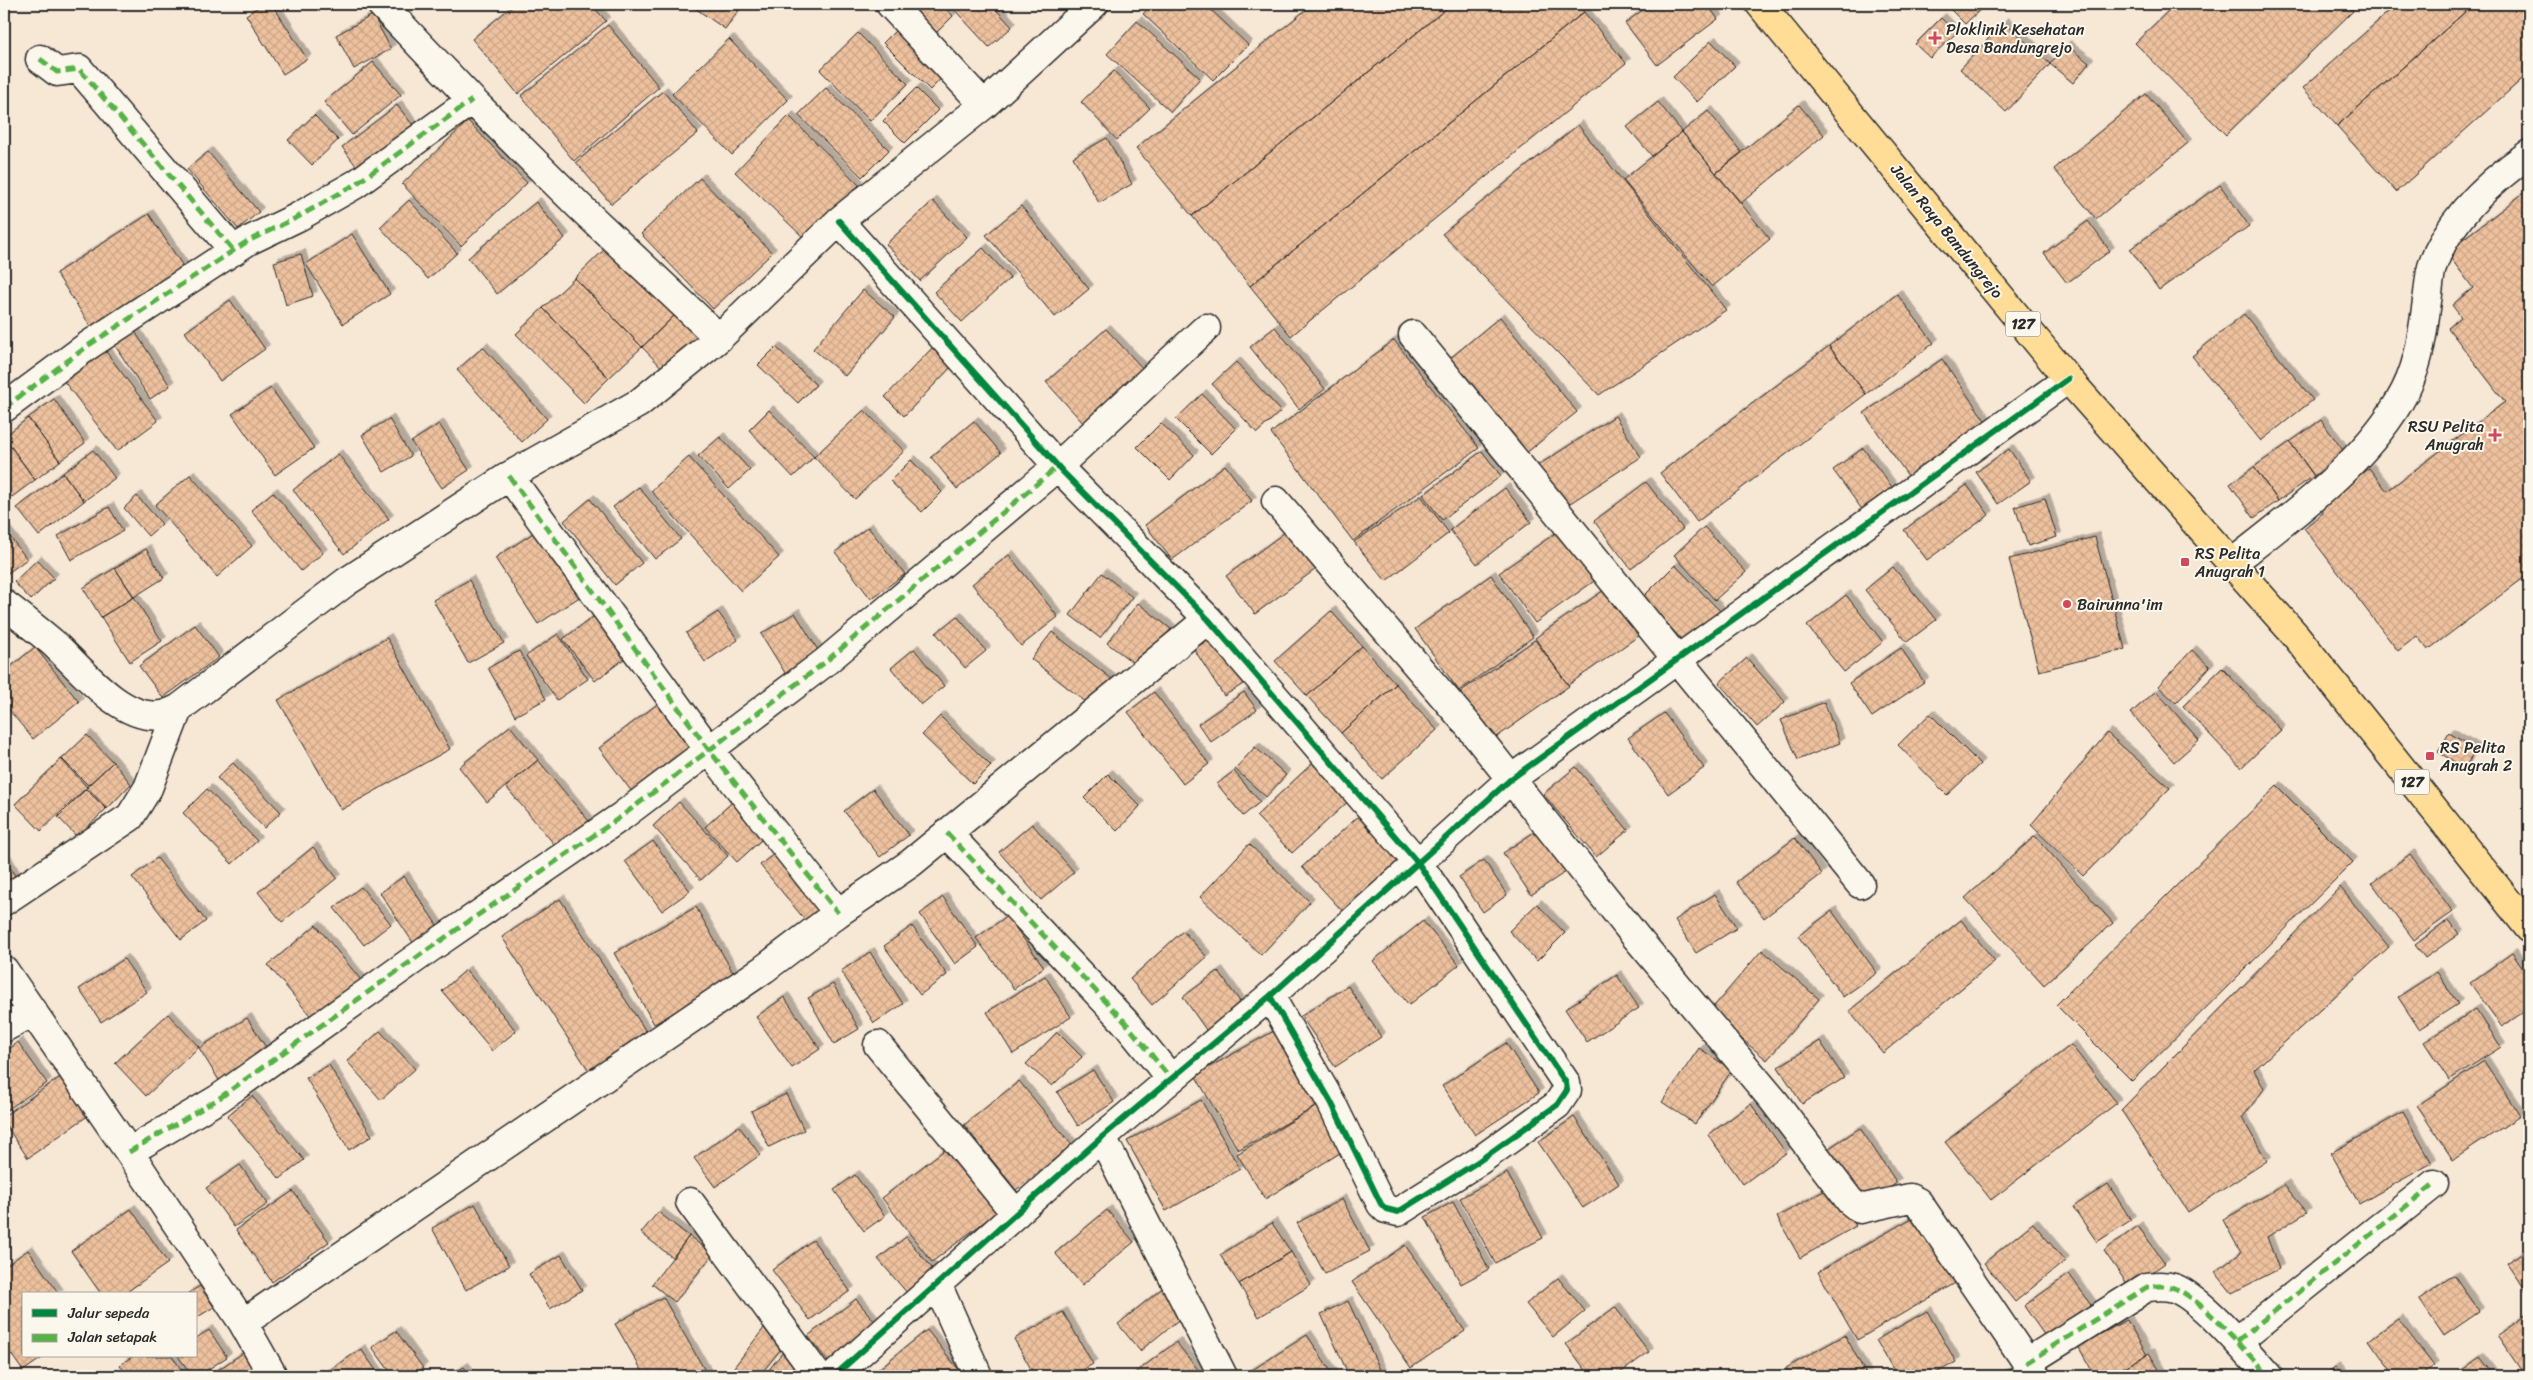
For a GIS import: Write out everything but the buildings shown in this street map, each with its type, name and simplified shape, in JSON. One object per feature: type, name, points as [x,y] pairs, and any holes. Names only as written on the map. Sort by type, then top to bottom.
[{"type":"main road","name":"Jalan Raya Bandungrejo","points":[[1760,4],[2068,379],[2230,564],[2296,636],[2529,928]]},
{"type":"street","points":[[381,4],[472,100],[578,206],[718,338]]},
{"type":"street","points":[[890,4],[984,105]]},
{"type":"street","points":[[4,604],[53,642],[85,676],[124,706],[144,714],[160,715],[178,709],[346,582],[509,476],[639,403],[718,338],[839,221],[984,105],[1094,4]]},
{"type":"street","points":[[40,59],[57,72],[79,69],[234,251]]},
{"type":"street","points":[[4,408],[89,345],[234,251],[356,184],[472,100]]},
{"type":"street","points":[[2230,564],[2301,508],[2376,437],[2400,401],[2418,361],[2432,268],[2457,219],[2471,203],[2529,154]]},
{"type":"street","points":[[839,221],[1058,466],[1208,620],[1418,862],[1566,1083],[1567,1090],[1564,1098],[1557,1105],[1478,1161],[1398,1212],[1386,1209],[1381,1204],[1331,1102],[1270,996]]},
{"type":"street","points":[[129,1152],[218,1099],[430,948],[622,816],[824,663],[1058,466],[1206,328]]},
{"type":"street","points":[[1413,335],[1860,884]]},
{"type":"street","points":[[834,1376],[1102,1137],[1270,996],[1511,779],[2068,379]]},
{"type":"street","points":[[509,476],[709,750],[838,913]]},
{"type":"street","points":[[1276,500],[1468,725],[1642,945],[1807,1142],[1850,1200],[1860,1209],[1910,1198],[1918,1202],[2031,1370],[2147,1287],[2161,1286],[2175,1288],[2196,1302],[2237,1341],[2268,1376]]},
{"type":"street","points":[[243,1323],[764,969],[838,913],[910,863],[1208,620]]},
{"type":"street","points":[[4,901],[130,817],[148,788],[178,709]]},
{"type":"street","points":[[947,833],[1125,1022],[1171,1078]]},
{"type":"street","points":[[4,970],[243,1323],[272,1376]]},
{"type":"street","points":[[4,1028],[33,1012]]},
{"type":"street","points":[[878,1045],[1016,1214]]},
{"type":"street","points":[[1102,1137],[1223,1376]]},
{"type":"street","points":[[2237,1341],[2434,1184]]},
{"type":"street","points":[[690,1202],[818,1376]]},
{"type":"street","points":[[937,1284],[978,1376]]},
{"type":"marked path","points":[[40,59],[57,72],[79,69],[234,251]]},
{"type":"marked path","points":[[4,408],[89,345],[248,241],[298,217],[356,184],[472,100]]},
{"type":"marked path","points":[[129,1152],[218,1099],[430,948],[622,816],[824,663],[1058,466]]},
{"type":"marked path","points":[[509,476],[709,750],[838,913]]},
{"type":"marked path","points":[[947,833],[1125,1022],[1171,1079]]},
{"type":"marked path","points":[[2237,1341],[2434,1184]]},
{"type":"marked path","points":[[2026,1363],[2147,1287],[2164,1286],[2185,1293],[2197,1302],[2224,1327],[2268,1376]]},
{"type":"cycle path","points":[[839,221],[1063,472],[1208,619],[1418,863],[1566,1083],[1567,1090],[1557,1105],[1479,1161],[1398,1212],[1386,1209],[1381,1204],[1331,1102],[1270,996]]},
{"type":"cycle path","points":[[834,1376],[1102,1137],[1270,996],[1511,779],[2068,379]]},
{"type":"place","name":"Ploklinik Kesehatan Desa Bandungrejo","points":[[1935,38]]},
{"type":"place","name":"RSU Pelita Anugrah","points":[[2495,435]]},
{"type":"place","name":"RS Pelita Anugrah 1","points":[[2185,562]]},
{"type":"place","name":"Bairunna'im","points":[[2067,604]]},
{"type":"place","name":"RS Pelita Anugrah 2","points":[[2430,756]]}]
